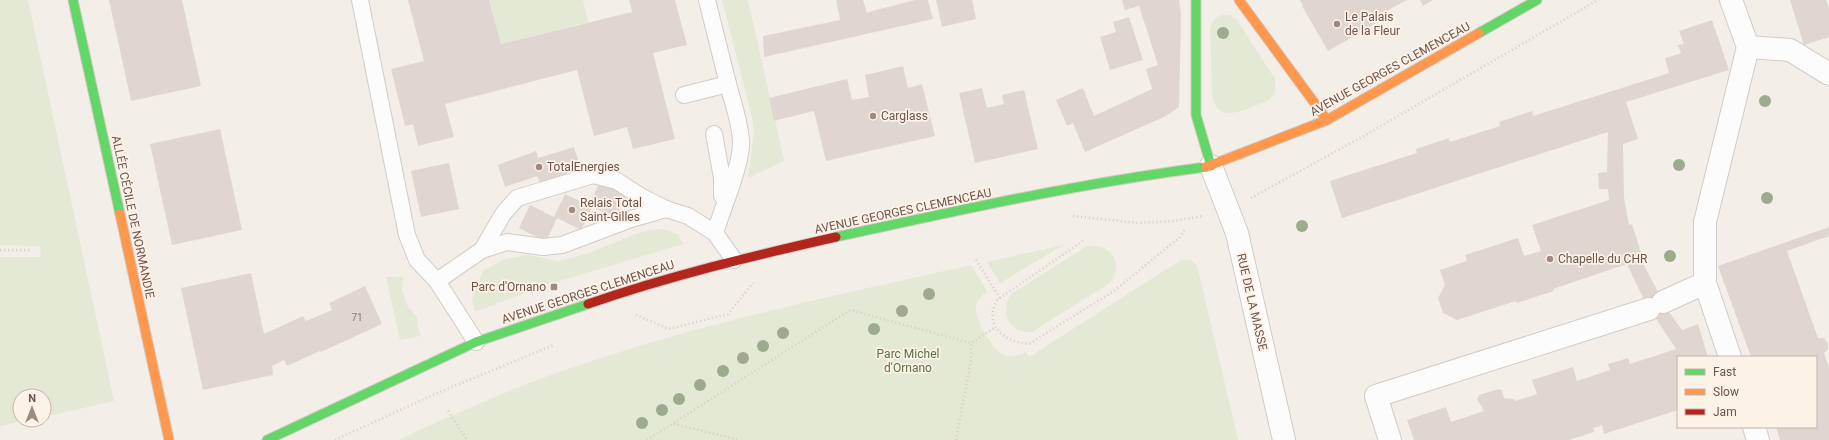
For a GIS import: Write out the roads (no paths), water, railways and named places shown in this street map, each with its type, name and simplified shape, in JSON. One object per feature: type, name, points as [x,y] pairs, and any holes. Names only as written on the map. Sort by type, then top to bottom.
[{"type":"main road","name":"ALLÉE CÉCILE DE NORMANDIE","points":[[73,0],[169,440]]},
{"type":"main road","points":[[1196,0],[1196,115],[1211,166]]},
{"type":"main road","points":[[1239,0],[1327,120]]},
{"type":"main road","name":"AVENUE GEORGES CLEMENCEAU","points":[[267,440],[476,342],[640,286],[734,260],[954,211],[1087,185],[1211,166],[1327,120],[1536,0]]},
{"type":"street","points":[[1730,356],[1705,283],[1705,222],[1748,47],[1731,0]]},
{"type":"street","points":[[1748,47],[1790,50],[1829,74]]},
{"type":"street","name":"RUE DE LA MASSE","points":[[1211,166],[1237,233],[1284,440]]},
{"type":"street","points":[[1390,440],[1376,396],[1656,306],[1705,283]]},
{"type":"street","points":[[1754,428],[1758,440]]},
{"type":"lane","points":[[360,0],[407,235],[417,260],[437,281],[476,342]]},
{"type":"lane","points":[[708,0],[737,116],[741,142],[739,158],[715,233]]},
{"type":"lane","points":[[684,95],[728,84]]},
{"type":"lane","points":[[714,134],[722,178],[722,210]]},
{"type":"lane","points":[[482,250],[503,214],[517,198],[593,175],[617,181],[640,196],[666,209],[688,216],[715,233],[734,260]]},
{"type":"lane","points":[[437,281],[482,250],[507,242],[543,247],[562,245],[631,219],[666,209]]},
{"type":"place","name":"Le Palais de la Fleur","points":[[1337,24]]},
{"type":"place","name":"Carglass","points":[[873,116]]},
{"type":"place","name":"TotalEnergies","points":[[539,167]]},
{"type":"place","name":"Relais Total Saint-Gilles","points":[[572,210]]},
{"type":"place","name":"Chapelle du CHR","points":[[1550,259]]},
{"type":"place","name":"Parc d'Ornano","points":[[554,287]]},
{"type":"park label","name":"Parc Michel d'Ornano","points":[[908,361]]}]
